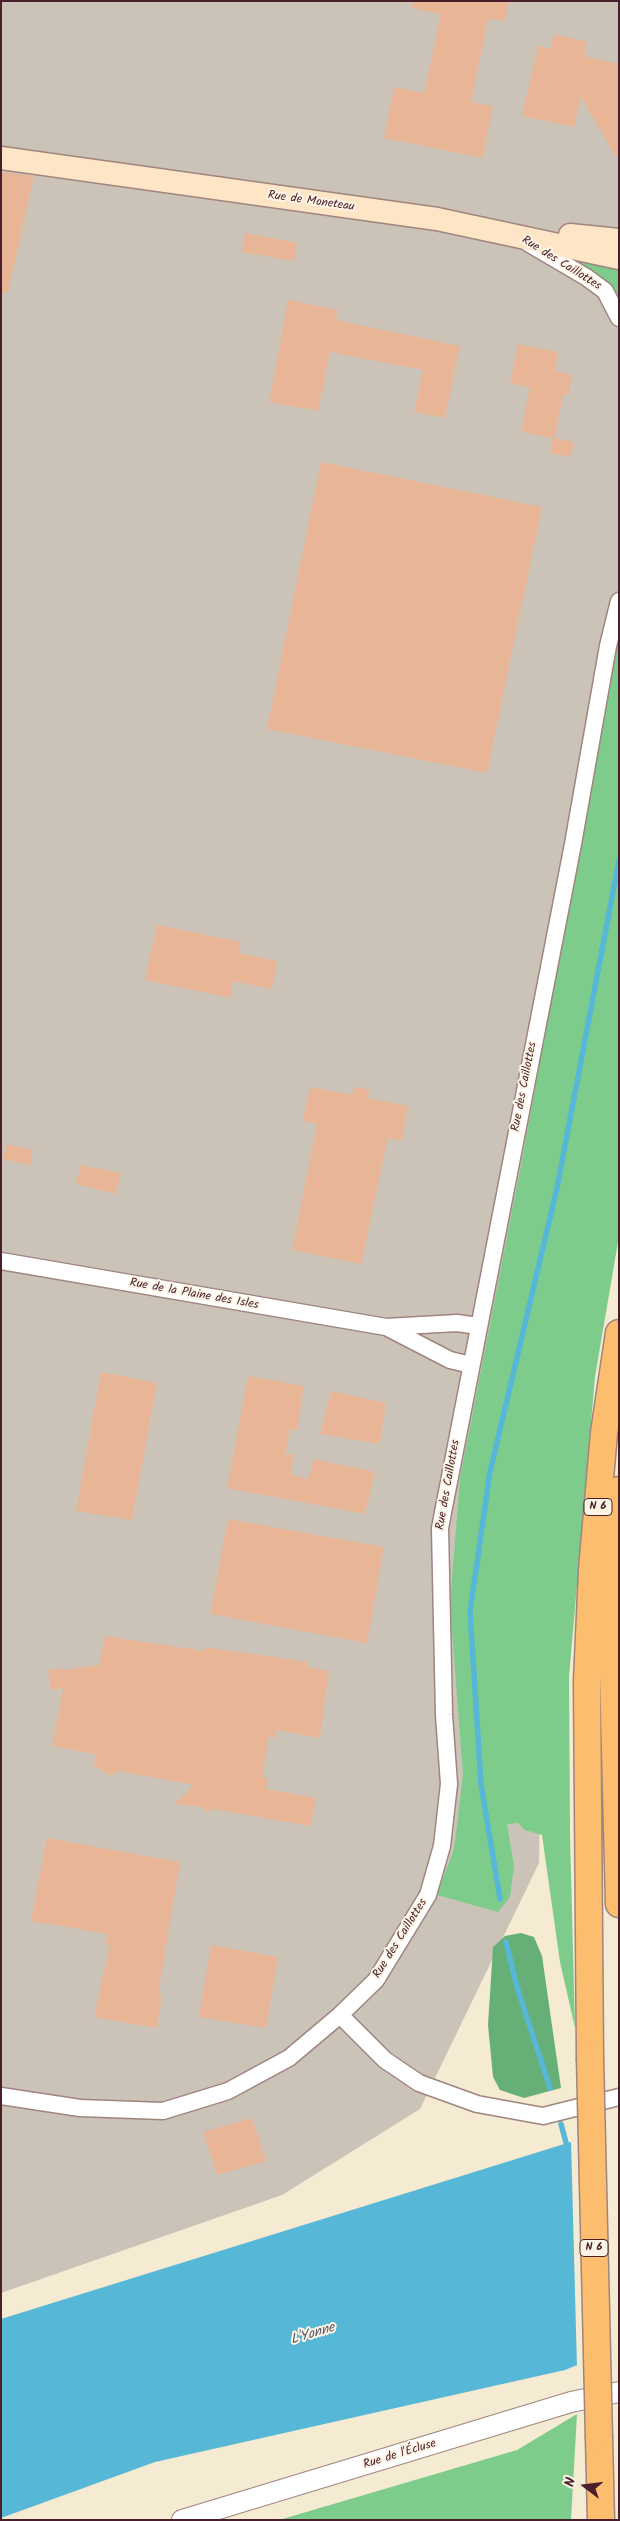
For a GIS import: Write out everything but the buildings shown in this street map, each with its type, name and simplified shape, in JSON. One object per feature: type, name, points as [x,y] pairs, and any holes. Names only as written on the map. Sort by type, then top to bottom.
[{"type":"main road","name":"Rue de Moneteau","points":[[1,158],[437,219],[619,258]]},
{"type":"main road","points":[[437,219],[619,240]]},
{"type":"main road","name":"N 6","points":[[601,2520],[590,2058],[587,1682],[592,1570],[604,1433],[619,1333]]},
{"type":"main road","name":"N 6","points":[[619,1490],[611,1594],[619,1904]]},
{"type":"main road","points":[[612,1674],[619,1602]]},
{"type":"street","name":"Rue des Caillottes","points":[[517,237],[586,277],[605,291],[619,318]]},
{"type":"street","name":"Rue des Caillottes","points":[[1,2096],[80,2108],[163,2110],[236,2086],[289,2058],[340,2015],[376,1980],[428,1895],[442,1846],[449,1784],[444,1715],[440,1528],[470,1365],[573,844],[608,646],[619,601]]},
{"type":"street","name":"Rue de la Plaine des Isles","points":[[1,1261],[386,1327],[457,1323],[478,1326]]},
{"type":"street","name":"Rue de la Plaine des Isles","points":[[386,1327],[450,1360],[470,1365]]},
{"type":"street","points":[[340,2015],[385,2060],[419,2083],[477,2104],[543,2116],[619,2097]]},
{"type":"street","name":"Rue de l'Écluse","points":[[182,2520],[571,2402],[619,2392]]},
{"type":"shaded area","points":[[1,1],[619,1],[619,957],[543,1619],[539,1863],[420,2109],[282,2195],[1,2293]]},
{"type":"green space","points":[[569,260],[619,269],[619,303]]},
{"type":"green space","points":[[619,625],[619,1236],[595,1377],[569,1677],[570,1834],[575,2028],[560,1962],[542,1835],[525,1830],[518,1823],[507,1824],[514,1866],[510,1897],[498,1912],[437,1895],[454,1849],[463,1775],[450,1604],[460,1478],[522,1160]]},
{"type":"green space","points":[[521,1933],[534,1937],[542,1956],[561,2088],[524,2098],[500,2090],[493,2077],[488,2025],[493,1947],[505,1936]]},
{"type":"green space","points":[[577,2414],[571,2520],[279,2520],[517,2450]]},
{"type":"water","name":"L'Yonne","points":[[619,2127],[619,2348],[565,2370],[155,2462],[1,2518],[1,2319]]},
{"type":"pier","points":[[619,2124],[619,2351],[577,2368],[571,2140]]},
{"type":"waterway","points":[[500,1899],[481,1784],[470,1612],[490,1472],[557,1188],[619,860]]},
{"type":"waterway","points":[[506,1942],[517,1987],[550,2088]]},
{"type":"waterway","points":[[561,2124],[568,2150]]}]
